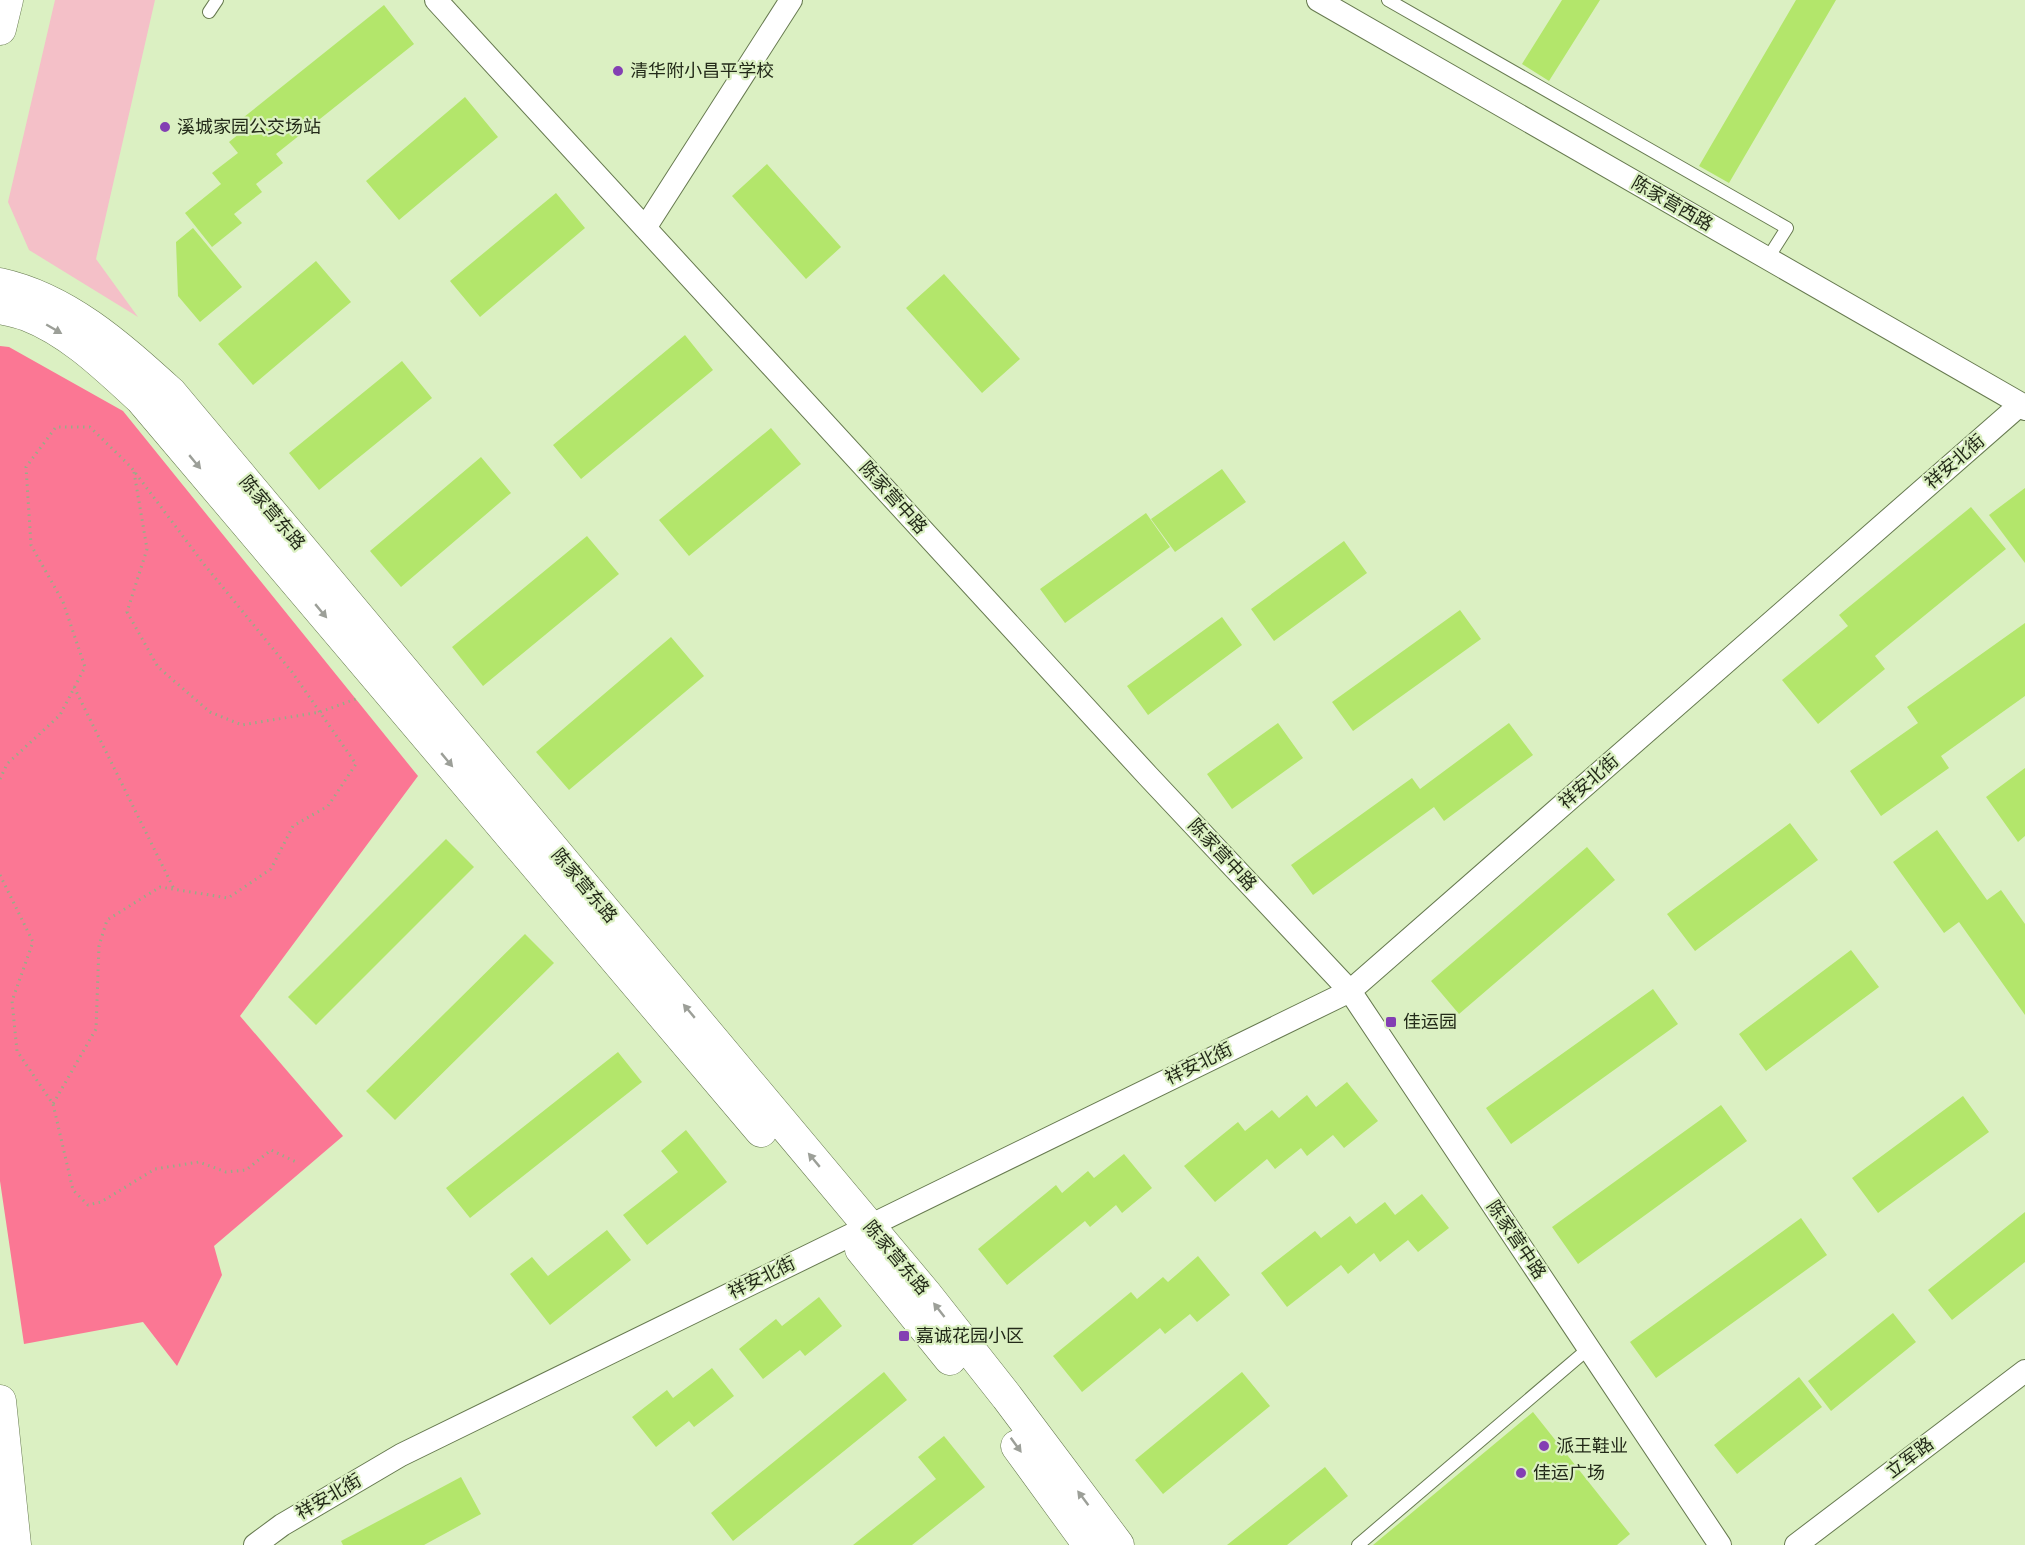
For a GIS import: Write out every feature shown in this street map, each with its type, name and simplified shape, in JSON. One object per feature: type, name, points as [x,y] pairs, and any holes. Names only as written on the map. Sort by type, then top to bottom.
[{"type":"street","points":[[0,29],[7,0]]},
{"type":"street","name":"陈家营中路","points":[[436,0],[1148,776],[1350,991],[1720,1545]]},
{"type":"street","points":[[645,228],[791,0]]},
{"type":"street","name":"陈家营西路","points":[[1318,0],[2023,406]]},
{"type":"street","name":"陈家营东路","points":[[0,284],[20,288],[85,320],[120,346],[171,393],[859,1230],[1089,1545]]},
{"type":"street","name":"陈家营东路","points":[[0,308],[28,316],[57,330],[96,358],[141,399],[859,1230],[925,1293],[1118,1545]]},
{"type":"street","name":"祥安北街","points":[[255,1545],[282,1525],[401,1455],[1350,991],[2023,406]]},
{"type":"street","name":"立军路","points":[[1796,1545],[2025,1371]]},
{"type":"street","points":[[0,1401],[15,1545]]},
{"type":"lane","points":[[209,12],[217,0]]},
{"type":"lane","points":[[1388,0],[1787,228],[1768,258]]},
{"type":"lane","points":[[1358,1545],[1588,1349]]},
{"type":"path","points":[[0,779],[7,764],[60,715],[85,667],[63,602],[31,545],[26,467],[56,427],[90,427],[133,470],[203,563],[292,672],[356,764],[328,806],[293,826],[271,869],[228,898],[160,887],[107,920],[99,946],[96,1029],[53,1104]]},
{"type":"path","points":[[133,470],[147,549],[127,612],[158,667],[210,712],[242,725],[320,712],[356,699]]},
{"type":"path","points":[[74,687],[174,890]]},
{"type":"path","points":[[0,875],[33,942],[12,1000],[17,1051],[53,1104],[73,1190],[88,1205],[100,1202],[155,1169],[199,1162],[226,1172],[246,1170],[271,1150],[296,1162]]},
{"type":"shaded area","points":[[55,0],[155,0],[96,259],[138,317],[29,250],[8,202]]},
{"type":"shaded area","points":[[0,346],[9,347],[123,411],[418,776],[240,1016],[343,1136],[214,1246],[222,1275],[177,1366],[143,1322],[24,1344],[0,1181]]},
{"type":"building","points":[[1562,0],[1600,0],[1549,81],[1522,64]]},
{"type":"building","points":[[1796,0],[1836,0],[1729,183],[1699,166]]},
{"type":"building","points":[[384,5],[414,44],[276,154],[283,163],[256,184],[262,192],[234,214],[242,223],[212,247],[185,213],[221,184],[212,173],[238,153],[229,142],[250,125],[244,117]]},
{"type":"building","points":[[465,97],[498,137],[399,220],[366,181]]},
{"type":"building","points":[[767,164],[841,247],[806,279],[732,196]]},
{"type":"building","points":[[556,193],[585,228],[480,317],[450,281]]},
{"type":"building","points":[[193,228],[242,287],[200,322],[178,296],[176,242]]},
{"type":"building","points":[[316,261],[351,302],[253,385],[218,344]]},
{"type":"building","points":[[944,274],[1020,359],[982,393],[906,308]]},
{"type":"building","points":[[685,335],[713,370],[581,479],[553,445]]},
{"type":"building","points":[[402,361],[432,398],[319,490],[289,453]]},
{"type":"building","points":[[771,428],[801,464],[689,556],[659,520]]},
{"type":"building","points":[[481,457],[511,493],[401,587],[370,551]]},
{"type":"building","points":[[1222,469],[1246,502],[1175,552],[1151,519]]},
{"type":"building","points":[[2025,488],[2025,563],[1989,515]]},
{"type":"building","points":[[1971,507],[2006,549],[1875,656],[1885,669],[1818,724],[1782,680],[1848,626],[1839,615]]},
{"type":"building","points":[[1146,513],[1170,547],[1065,623],[1040,589]]},
{"type":"building","points":[[587,536],[619,574],[483,686],[452,647]]},
{"type":"building","points":[[1344,541],[1367,573],[1274,641],[1251,609]]},
{"type":"building","points":[[1460,610],[1481,639],[1353,731],[1332,702]]},
{"type":"building","points":[[1222,617],[1242,645],[1148,715],[1127,686]]},
{"type":"building","points":[[2025,623],[2025,696],[1941,756],[1949,768],[1881,816],[1850,771],[1918,723],[1907,707]]},
{"type":"building","points":[[671,637],[704,676],[569,790],[536,752]]},
{"type":"building","points":[[1278,723],[1303,758],[1232,809],[1207,774]]},
{"type":"building","points":[[1509,723],[1533,755],[1444,821],[1434,807],[1313,895],[1291,865],[1412,778],[1420,789]]},
{"type":"building","points":[[2025,768],[2025,836],[2018,842],[1986,797]]},
{"type":"building","points":[[1790,823],[1818,860],[1695,951],[1667,914]]},
{"type":"building","points":[[1937,830],[1987,900],[2001,890],[2025,924],[2025,1015],[1959,922],[1944,933],[1893,862]]},
{"type":"building","points":[[446,839],[474,867],[316,1025],[288,997]]},
{"type":"building","points":[[1587,847],[1615,880],[1459,1014],[1431,981]]},
{"type":"building","points":[[525,934],[554,963],[395,1120],[366,1091]]},
{"type":"building","points":[[1851,950],[1879,987],[1766,1071],[1739,1034]]},
{"type":"building","points":[[1653,989],[1678,1024],[1511,1144],[1486,1108]]},
{"type":"building","points":[[618,1052],[642,1082],[470,1218],[446,1188]]},
{"type":"building","points":[[1347,1082],[1378,1121],[1344,1148],[1333,1135],[1307,1156],[1301,1148],[1275,1169],[1267,1159],[1215,1202],[1184,1166],[1238,1122],[1245,1131],[1272,1110],[1279,1118],[1307,1095],[1316,1107]]},
{"type":"building","points":[[1963,1096],[1989,1132],[1878,1213],[1852,1178]]},
{"type":"building","points":[[1721,1105],[1747,1141],[1578,1264],[1552,1227]]},
{"type":"building","points":[[686,1130],[727,1182],[647,1245],[623,1215],[678,1172],[661,1151]]},
{"type":"building","points":[[1124,1154],[1152,1188],[1122,1213],[1116,1205],[1090,1227],[1085,1221],[1007,1285],[978,1249],[1056,1185],[1062,1193],[1088,1171],[1094,1178]]},
{"type":"building","points":[[1422,1194],[1449,1228],[1418,1252],[1408,1240],[1380,1262],[1374,1253],[1348,1274],[1341,1265],[1287,1307],[1261,1273],[1315,1231],[1321,1238],[1350,1216],[1356,1224],[1385,1202],[1395,1215]]},
{"type":"building","points":[[2025,1212],[2025,1262],[1952,1320],[1928,1290]]},
{"type":"building","points":[[1801,1218],[1827,1255],[1656,1378],[1630,1342]]},
{"type":"building","points":[[607,1230],[631,1260],[550,1325],[510,1274],[532,1257],[548,1276]]},
{"type":"building","points":[[1198,1256],[1230,1295],[1197,1322],[1190,1314],[1165,1334],[1160,1328],[1082,1392],[1053,1356],[1131,1292],[1137,1299],[1163,1277],[1168,1282]]},
{"type":"building","points":[[819,1297],[842,1326],[805,1356],[800,1350],[763,1379],[739,1349],[776,1319],[782,1326]]},
{"type":"building","points":[[1893,1313],[1916,1342],[1831,1411],[1808,1381]]},
{"type":"building","points":[[712,1368],[734,1396],[694,1427],[689,1421],[656,1447],[632,1417],[667,1390],[673,1398]]},
{"type":"building","points":[[884,1372],[907,1400],[733,1541],[711,1513]]},
{"type":"building","points":[[1242,1372],[1270,1406],[1163,1494],[1135,1460]]},
{"type":"building","points":[[1799,1377],[1822,1407],[1737,1474],[1714,1445]]},
{"type":"building","name":"佳运广场","points":[[1533,1412],[1630,1534],[1617,1545],[1373,1545]]},
{"type":"building","points":[[944,1436],[985,1487],[912,1545],[853,1545],[936,1479],[918,1457]]},
{"type":"building","points":[[1325,1467],[1348,1496],[1287,1545],[1227,1545]]},
{"type":"building","points":[[461,1477],[481,1514],[424,1545],[343,1545],[341,1541]]},
{"type":"place","name":"清华附小昌平学校","points":[[618,71]]},
{"type":"place","name":"溪城家园公交场站","points":[[165,127]]},
{"type":"place","name":"佳运园","points":[[1391,1022]]},
{"type":"place","name":"嘉诚花园小区","points":[[904,1336]]},
{"type":"place","name":"派王鞋业","points":[[1544,1446]]},
{"type":"place","name":"佳运广场","points":[[1521,1473]]}]
